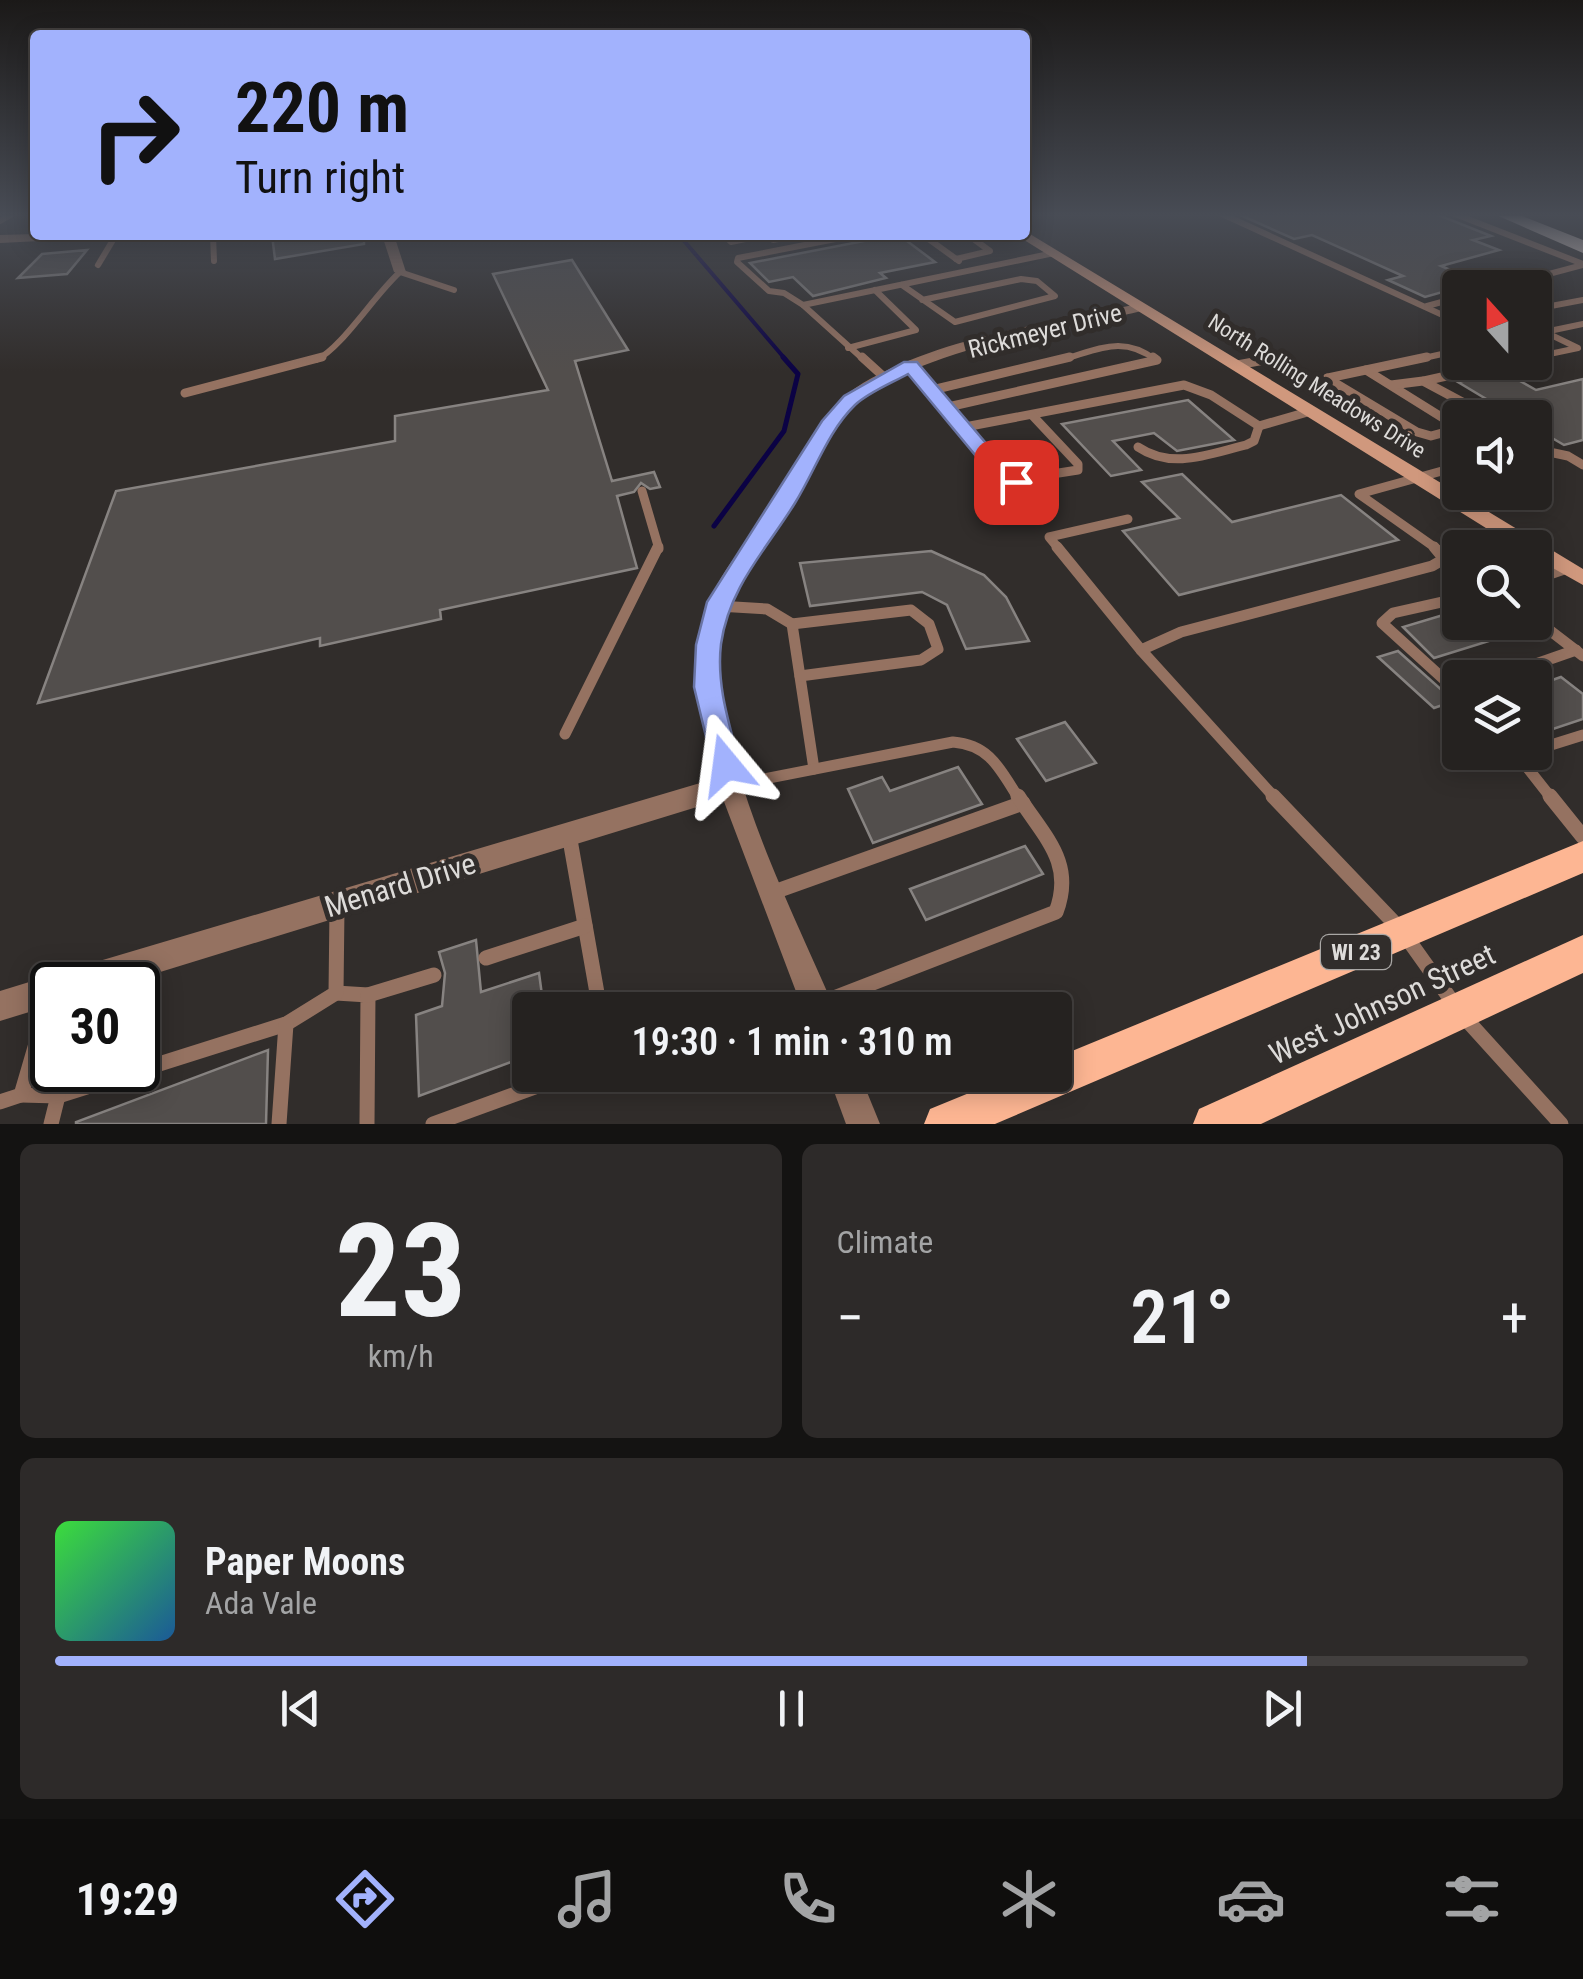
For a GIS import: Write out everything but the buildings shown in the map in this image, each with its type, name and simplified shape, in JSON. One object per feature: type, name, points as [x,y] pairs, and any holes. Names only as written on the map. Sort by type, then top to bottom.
[{"type":"main road","name":"North Rolling Meadows Drive","points":[[1076,266],[1505,530]]},
{"type":"main road","name":"North Rolling Meadows Drive","points":[[1552,559],[1575,573]]},
{"type":"main road","name":"West Johnson Street","points":[[944,1124],[1583,857]]},
{"type":"main road","name":"West Johnson Street","points":[[1219,1123],[1583,954]]},
{"type":"street","points":[[398,266],[400,272]]},
{"type":"street","name":"Rickmeyer Drive","points":[[812,992],[732,785],[714,727],[707,687],[708,645],[718,606],[734,572],[785,502],[833,419],[850,400],[884,377],[910,365],[1141,307]]},
{"type":"street","name":"Menard Drive","points":[[145,962],[732,785]]},
{"type":"street","points":[[0,1006],[30,997]]},
{"type":"street","points":[[851,1092],[863,1124]]},
{"type":"lane","points":[[742,266],[769,291],[784,293],[803,305],[884,377]]},
{"type":"lane","points":[[967,266],[972,270]]},
{"type":"lane","points":[[803,305],[989,266]]},
{"type":"lane","points":[[1338,266],[1442,314]]},
{"type":"lane","points":[[185,393],[303,365],[329,354],[373,296],[400,272],[454,290]]},
{"type":"lane","points":[[902,284],[922,300],[955,322],[1055,296],[1038,281],[1021,278],[922,300]]},
{"type":"lane","points":[[848,348],[916,330],[874,290]]},
{"type":"lane","points":[[1552,306],[1583,300]]},
{"type":"lane","points":[[1426,306],[1442,302]]},
{"type":"lane","points":[[1552,330],[1583,324]]},
{"type":"lane","points":[[1552,337],[1580,347]]},
{"type":"lane","points":[[932,390],[1125,344],[1137,345],[1157,360],[948,407]]},
{"type":"lane","points":[[1552,353],[1580,347]]},
{"type":"lane","points":[[1366,370],[1451,423],[1453,430],[1431,436],[1417,432],[1327,378],[1442,354]]},
{"type":"lane","points":[[1237,366],[1281,357]]},
{"type":"lane","points":[[910,365],[1008,481],[1078,470],[1078,464],[1032,415]]},
{"type":"lane","points":[[1391,385],[1442,377]]},
{"type":"lane","points":[[1424,381],[1459,400]]},
{"type":"lane","points":[[965,427],[1184,385],[1211,394],[1259,426],[1311,412]]},
{"type":"lane","points":[[1138,447],[1150,457],[1168,462],[1254,441],[1259,426]]},
{"type":"lane","points":[[1552,451],[1583,465]]},
{"type":"lane","points":[[1142,650],[1181,632],[1432,566],[1444,559],[1359,494],[1442,470]]},
{"type":"lane","points":[[565,734],[659,550],[642,491]]},
{"type":"lane","points":[[1128,519],[1049,537],[1202,721],[1402,931],[1460,1013],[1561,1124]]},
{"type":"lane","points":[[1442,602],[1393,613],[1382,623],[1442,677]]},
{"type":"lane","points":[[718,606],[768,607],[781,611],[792,624],[814,769]]},
{"type":"lane","points":[[792,624],[911,610],[929,624],[938,649],[920,660],[800,676]]},
{"type":"lane","points":[[1552,632],[1579,653]]},
{"type":"lane","points":[[1552,661],[1579,653]]},
{"type":"lane","points":[[1552,744],[1583,735]]},
{"type":"lane","points":[[732,785],[953,742],[976,744],[992,756],[1063,866],[1065,888],[1056,912],[856,992]]},
{"type":"lane","points":[[1536,770],[1583,837]]},
{"type":"lane","points":[[774,892],[1023,803]]},
{"type":"lane","points":[[569,834],[597,992]]},
{"type":"lane","points":[[336,993],[337,904]]},
{"type":"lane","points":[[486,958],[585,926]]},
{"type":"lane","points":[[0,1102],[22,1095],[58,1096],[286,1024],[336,993],[368,995],[434,975]]},
{"type":"lane","points":[[367,1124],[368,995]]},
{"type":"lane","points":[[279,1124],[286,1024]]},
{"type":"lane","points":[[22,1095],[30,1067]]},
{"type":"lane","points":[[432,1124],[522,1092]]},
{"type":"lane","points":[[50,1124],[58,1096]]},
{"type":"waterway","points":[[706,266],[786,360]]},
{"type":"waterway","points":[[714,526],[784,431],[798,374],[783,357]]},
{"type":"route","points":[[726,765],[709,706],[706,668],[719,602],[740,562],[785,502],[828,426],[850,400],[880,378],[910,365],[1008,481],[1016,482]]}]
